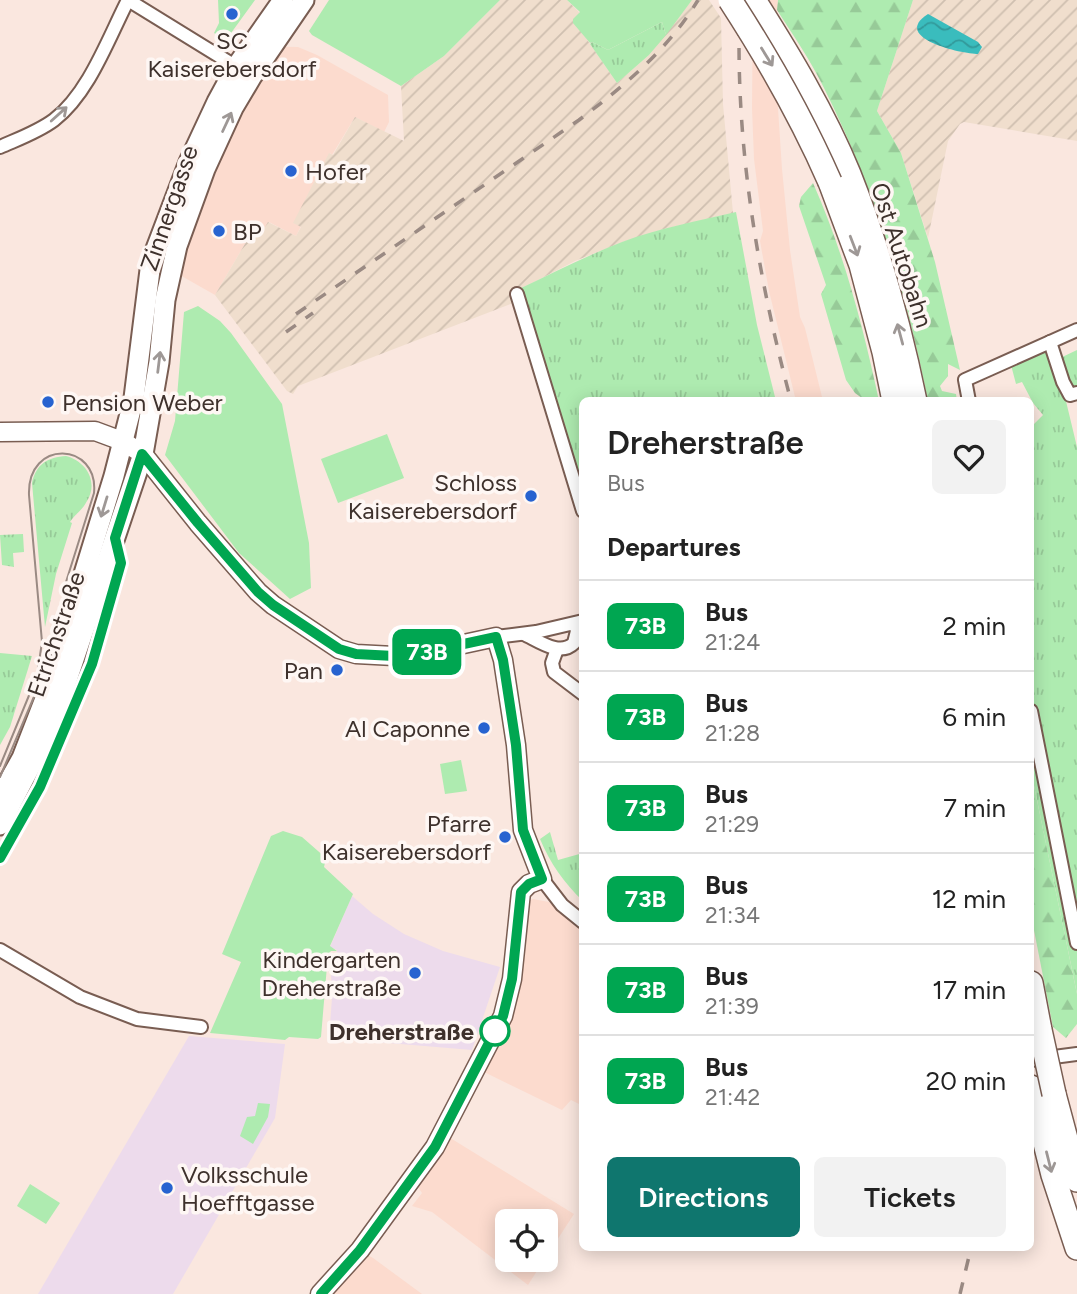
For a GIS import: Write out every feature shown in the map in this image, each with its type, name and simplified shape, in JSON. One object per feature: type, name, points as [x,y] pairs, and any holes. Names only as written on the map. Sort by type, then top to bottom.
[{"type":"highway","name":"Ost Autobahn","points":[[730,0],[771,63],[830,182],[861,265],[893,397]]},
{"type":"highway","name":"Ost Autobahn","points":[[754,0],[788,53],[848,173],[880,259],[904,347],[914,397]]},
{"type":"highway","points":[[1034,999],[1040,1030],[1039,1092],[1053,1175],[1077,1248]]},
{"type":"highway","points":[[1039,1092],[1077,1180]]},
{"type":"main road","name":"Zinnergasse","points":[[122,442],[134,398],[151,262],[189,162],[283,0]]},
{"type":"main road","name":"Zinnergasse","points":[[142,454],[159,362],[165,300],[177,246],[205,169],[233,108],[244,71],[304,0]]},
{"type":"main road","name":"Etrichstraße","points":[[0,797],[22,758],[48,691],[122,442]]},
{"type":"main road","name":"Etrichstraße","points":[[0,825],[42,744],[68,677],[142,454]]},
{"type":"street","points":[[0,147],[44,126],[69,106],[84,87],[128,0],[244,71]]},
{"type":"street","points":[[517,294],[579,498]]},
{"type":"street","points":[[968,397],[965,380],[1077,330]]},
{"type":"street","points":[[1050,342],[1063,382],[1074,394]]},
{"type":"street","points":[[0,432],[95,431],[142,454],[258,592],[339,649],[356,654],[394,656],[422,653],[579,622],[574,643],[570,648],[557,649],[524,634]]},
{"type":"street","points":[[496,637],[503,660],[513,726],[523,830],[542,879],[562,905],[579,919]]},
{"type":"street","points":[[557,649],[553,658],[554,672],[579,691]]},
{"type":"street","points":[[1034,726],[1077,943]]},
{"type":"street","points":[[320,1294],[360,1250],[444,1132],[506,1007],[517,939],[521,892],[529,884],[542,879]]},
{"type":"street","points":[[0,950],[80,998],[137,1019],[201,1027]]},
{"type":"street","points":[[1034,1060],[1077,1054]]},
{"type":"shaded area","points":[[500,0],[567,0],[580,13],[575,22],[617,83],[649,55],[692,0],[709,0],[721,18],[723,104],[733,213],[664,229],[575,261],[511,294],[513,303],[298,386],[293,394],[287,391],[215,295],[256,225],[263,230],[268,222],[296,236],[301,227],[293,223],[329,153],[333,155],[355,117],[404,141],[401,86],[444,56]]},
{"type":"shaded area","points":[[753,0],[778,0],[775,63],[790,250],[800,317],[822,397],[795,397],[769,291],[760,241],[763,231],[754,159]]},
{"type":"shaded area","points":[[913,0],[1077,0],[1077,141],[964,122],[960,124],[948,141],[928,238],[901,153],[877,111]]},
{"type":"shaded area","points":[[235,46],[298,47],[317,55],[388,95],[389,122],[384,132],[355,117],[332,155],[330,153],[294,223],[301,226],[296,236],[269,222],[263,230],[256,225],[215,295],[148,257],[185,150]]},
{"type":"shaded area","name":"Kindergarten Dreherstraße","points":[[352,896],[373,914],[404,934],[443,951],[500,967],[472,1050],[329,1038],[331,972],[335,972],[337,950],[330,947]]},
{"type":"shaded area","points":[[533,899],[549,902],[579,925],[579,1104],[571,1100],[562,1110],[480,1070],[527,901]]},
{"type":"shaded area","name":"Volksschule Hoefftgasse","points":[[189,1036],[285,1044],[275,1118],[173,1294],[38,1294]]},
{"type":"shaded area","points":[[447,1136],[574,1214],[558,1239],[558,1209],[495,1209],[495,1260],[432,1212],[412,1206],[422,1193],[415,1183]]},
{"type":"shaded area","points":[[366,1254],[373,1258],[422,1294],[333,1294]]},
{"type":"shaded area","points":[[511,1272],[536,1272],[528,1285]]},
{"type":"green space","name":"SC Kaiserebersdorf","points":[[218,0],[255,0],[226,40],[214,33],[219,23]]},
{"type":"green space","points":[[329,0],[500,0],[444,56],[401,86],[312,35],[309,31]]},
{"type":"green space","points":[[567,0],[692,0],[666,35],[662,22],[608,50],[590,43],[573,23],[573,19],[580,12]]},
{"type":"green space","points":[[778,0],[913,0],[877,111],[901,153],[935,262],[960,370],[948,364],[948,376],[940,386],[942,391],[956,394],[956,397],[927,397],[899,280],[858,163],[824,88],[777,10]]},
{"type":"green space","points":[[662,22],[666,35],[649,55],[617,83],[590,44],[592,42],[608,50]]},
{"type":"green space","points":[[813,183],[852,290],[878,397],[860,397],[846,380],[821,294],[826,285],[799,206],[801,197]]},
{"type":"green space","points":[[736,212],[757,325],[775,397],[579,397],[579,485],[519,289],[622,242]]},
{"type":"green space","points":[[198,306],[220,321],[231,333],[282,404],[309,543],[311,588],[290,599],[239,553],[165,455],[175,421],[184,312]]},
{"type":"green space","points":[[1077,350],[1077,388],[1065,397],[1077,447],[1077,994],[1034,786],[1034,424],[1043,415],[1022,382],[1016,384],[1011,365],[1044,352],[1058,359]]},
{"type":"green space","points":[[387,434],[404,478],[338,503],[321,459]]},
{"type":"green space","points":[[66,456],[85,467],[92,487],[85,504],[70,522],[72,523],[56,574],[45,627],[32,483],[40,466],[54,458]]},
{"type":"green space","points":[[23,534],[24,552],[13,553],[14,567],[2,565],[0,535]]},
{"type":"green space","points":[[0,653],[32,656],[10,727],[0,745]]},
{"type":"green space","points":[[461,760],[467,791],[445,794],[440,764]]},
{"type":"green space","points":[[1034,786],[1077,994],[1077,1024],[1066,1038],[1053,1027],[1034,930]]},
{"type":"green space","points":[[283,831],[302,837],[326,858],[324,867],[353,894],[330,946],[337,951],[328,954],[321,1037],[289,1037],[285,1040],[210,1033],[241,962],[222,954],[271,836]]},
{"type":"green space","points":[[550,832],[558,860],[579,854],[579,897],[558,872],[540,839]]},
{"type":"green space","points":[[258,1103],[270,1104],[268,1117],[253,1144],[240,1136],[247,1117],[255,1116]]},
{"type":"green space","points":[[30,1184],[60,1203],[46,1224],[17,1206]]},
{"type":"water","points":[[928,14],[978,42],[982,47],[978,54],[945,48],[923,37],[918,30],[919,23]]},
{"type":"tram line","points":[[0,766],[37,676],[42,642],[29,495],[31,476],[39,463],[50,456],[75,456],[86,464],[93,476],[94,493],[66,582],[55,647],[0,777]]},
{"type":"railway","points":[[296,314],[596,107],[659,51],[698,0]]},
{"type":"railway","points":[[740,0],[741,102],[750,202],[767,302],[790,397]]},
{"type":"railway","points":[[286,332],[313,313]]},
{"type":"railway","points":[[960,1294],[970,1251]]},
{"type":"bus line","name":"73B","points":[[0,858],[40,787],[92,664],[114,596],[121,563],[115,538],[142,454],[258,592],[339,649],[348,653],[378,657],[394,656],[422,653],[496,637],[503,660],[516,745],[523,830],[542,879],[529,884],[521,892],[512,979],[506,1007],[444,1132],[360,1250],[321,1294]]},
{"type":"place","name":"SC Kaiserebersdorf","points":[[232,14]]},
{"type":"place","name":"Hofer","points":[[291,171]]},
{"type":"place","name":"BP","points":[[219,231]]},
{"type":"place","name":"Pension Weber","points":[[48,402]]},
{"type":"place","name":"Schloss Kaiserebersdorf","points":[[531,496]]},
{"type":"place","name":"Pan","points":[[337,670]]},
{"type":"place","name":"Al Caponne","points":[[484,728]]},
{"type":"place","name":"Pfarre Kaiserebersdorf","points":[[505,837]]},
{"type":"place","name":"Kindergarten Dreherstraße","points":[[415,973]]},
{"type":"place","name":"Dreherstraße","points":[[495,1031]]},
{"type":"place","name":"Volksschule Hoefftgasse","points":[[167,1188]]}]
